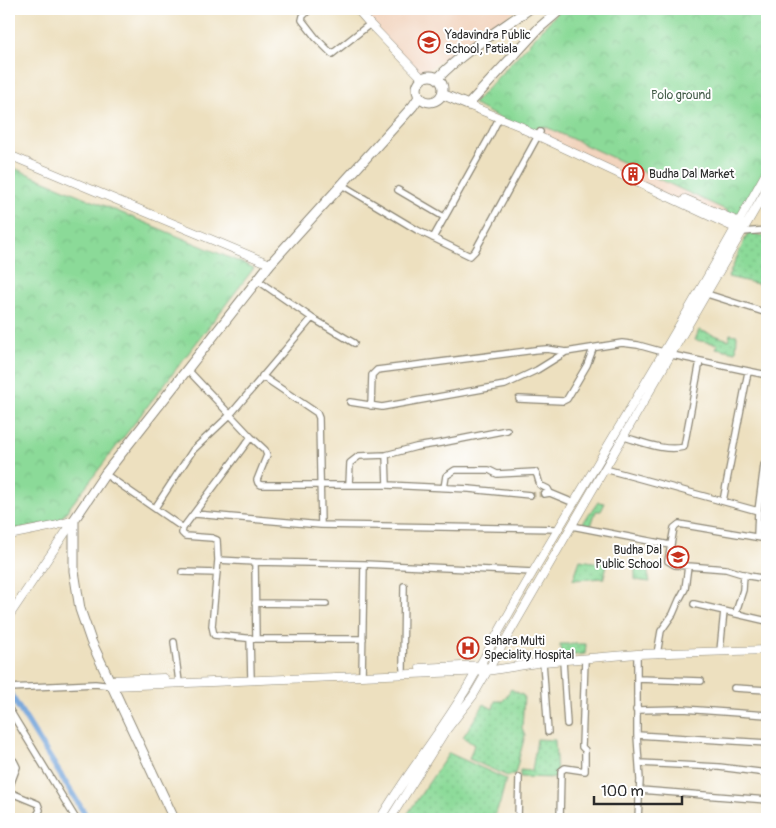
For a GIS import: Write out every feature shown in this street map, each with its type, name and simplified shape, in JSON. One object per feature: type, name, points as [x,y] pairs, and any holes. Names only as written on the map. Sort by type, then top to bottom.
[{"type":"main road","points":[[357,9],[422,78]]},
{"type":"main road","points":[[438,78],[482,41],[529,9]]},
{"type":"main road","points":[[468,105],[539,28],[561,9]]},
{"type":"main road","points":[[430,75],[438,78],[443,86],[440,98],[427,102],[419,97],[416,89],[417,84],[422,78],[430,75]]},
{"type":"main road","points":[[442,94],[522,127],[525,130],[539,134],[741,227]]},
{"type":"main road","points":[[9,616],[105,474],[257,280],[419,97]]},
{"type":"main road","points":[[9,155],[270,264]]},
{"type":"main road","points":[[380,819],[397,800],[444,733],[473,696],[707,294],[767,171]]},
{"type":"main road","points":[[390,819],[397,800],[478,668],[663,352],[767,189]]},
{"type":"main road","points":[[9,535],[74,520]]},
{"type":"main road","points":[[74,520],[74,571],[80,609],[91,641],[174,819]]},
{"type":"main road","points":[[549,545],[558,549]]},
{"type":"main road","points":[[362,673],[403,669],[489,668],[496,671],[499,668],[543,662],[637,654],[767,650]]},
{"type":"main road","points":[[112,683],[478,668]]},
{"type":"street","points":[[310,9],[303,16],[302,20],[332,54],[370,24]]},
{"type":"street","points":[[432,238],[499,118]]},
{"type":"street","points":[[342,185],[416,230],[467,256],[473,254],[539,134]]},
{"type":"street","points":[[398,190],[444,217]]},
{"type":"street","points":[[741,227],[755,232],[767,230]]},
{"type":"street","points":[[257,280],[312,318],[354,343]]},
{"type":"street","points":[[707,294],[767,313]]},
{"type":"street","points":[[155,508],[193,450],[230,415],[312,318]]},
{"type":"street","points":[[371,406],[372,374],[377,370],[535,350],[547,349],[566,352],[622,343],[632,343],[663,352]]},
{"type":"street","points":[[519,399],[563,401],[567,399],[587,365],[593,348]]},
{"type":"street","points":[[350,402],[382,407],[505,385],[537,370],[566,352]]},
{"type":"street","points":[[672,355],[767,375]]},
{"type":"street","points":[[624,437],[664,447],[677,449],[684,447],[700,361]]},
{"type":"street","points":[[187,369],[265,450],[267,455],[257,480],[261,485],[387,485],[530,495]]},
{"type":"street","points":[[722,501],[748,372]]},
{"type":"street","points":[[262,376],[318,413],[321,525]]},
{"type":"street","points":[[349,485],[348,468],[354,458],[359,456],[386,455],[416,446],[507,430]]},
{"type":"street","points":[[251,437],[183,528],[182,533],[185,536],[217,540],[218,560],[212,626],[214,635],[253,638],[363,639]]},
{"type":"street","points":[[386,455],[387,485]]},
{"type":"street","points":[[757,536],[764,465]]},
{"type":"street","points":[[605,469],[758,511]]},
{"type":"street","points":[[444,488],[446,476],[455,470],[489,470],[497,474],[535,472],[539,483],[548,489],[547,494],[574,503]]},
{"type":"street","points":[[105,474],[183,528]]},
{"type":"street","points":[[194,514],[321,525],[559,529]]},
{"type":"street","points":[[767,539],[680,524],[674,528],[668,561],[675,565],[726,569],[767,578]]},
{"type":"street","points":[[572,526],[670,545]]},
{"type":"street","points":[[218,560],[364,564],[533,572]]},
{"type":"street","points":[[251,677],[255,562]]},
{"type":"street","points":[[362,673],[364,564]]},
{"type":"street","points":[[657,654],[661,631],[673,614],[686,589],[688,566]]},
{"type":"street","points":[[182,572],[217,572]]},
{"type":"street","points":[[736,612],[744,574]]},
{"type":"street","points":[[403,669],[404,586]]},
{"type":"street","points":[[255,603],[326,604]]},
{"type":"street","points":[[694,604],[767,620]]},
{"type":"street","points":[[720,652],[724,611]]},
{"type":"street","points":[[174,642],[179,680]]},
{"type":"street","points":[[637,654],[636,710],[640,790],[638,819]]},
{"type":"street","points":[[560,819],[561,771],[565,768],[585,771],[585,750],[582,747],[585,659]]},
{"type":"street","points":[[563,661],[567,724]]},
{"type":"street","points":[[543,662],[548,732]]},
{"type":"street","points":[[637,679],[701,681]]},
{"type":"street","points":[[9,688],[112,683]]},
{"type":"street","points":[[734,688],[767,690]]},
{"type":"street","points":[[9,709],[76,819]]},
{"type":"street","points":[[636,710],[683,709],[767,715]]},
{"type":"street","points":[[637,735],[767,744]]},
{"type":"street","points":[[9,758],[14,761],[17,767],[9,790],[38,804],[40,810],[35,819]]},
{"type":"street","points":[[639,762],[720,767],[767,773]]},
{"type":"street","points":[[518,819],[519,778]]},
{"type":"street","points":[[640,790],[767,800]]},
{"type":"shaded area","name":"Yadavindra Public School, Patiala","points":[[359,9],[518,9],[419,75]]},
{"type":"shaded area","name":"Budha Dal Market","points":[[544,126],[727,211],[723,223],[538,138]]},
{"type":"green space","name":"Polo ground","points":[[561,9],[767,9],[767,179],[742,225],[725,215],[728,211],[544,126],[538,138],[473,104]]},
{"type":"green space","points":[[9,166],[254,268],[59,521],[9,531]]},
{"type":"green space","points":[[748,232],[767,237],[767,286],[728,277]]},
{"type":"green space","points":[[699,330],[729,340],[730,334],[737,335],[736,352],[716,348],[718,344],[695,340]]},
{"type":"green space","points":[[598,502],[605,503],[601,511],[596,511],[591,526],[582,524]]},
{"type":"green space","points":[[580,560],[607,564],[604,578],[573,580]]},
{"type":"green space","points":[[635,567],[647,569],[650,582],[635,580]]},
{"type":"green space","points":[[560,644],[586,644],[585,654],[561,656]]},
{"type":"green space","points":[[511,689],[524,696],[522,728],[525,735],[515,774],[507,776],[469,759],[474,745],[463,737],[484,704],[493,709],[495,701],[503,701]]},
{"type":"green space","points":[[537,739],[555,740],[557,778],[520,777],[520,770],[532,771]]},
{"type":"green space","points":[[449,753],[506,779],[500,803],[493,819],[404,819]]},
{"type":"waterway","points":[[9,692],[88,819]]},
{"type":"tunnel","points":[[530,495],[544,494]]},
{"type":"place","name":"Yadavindra Public School, Patiala","points":[[429,42]]},
{"type":"place","name":"Budha Dal Market","points":[[633,174]]},
{"type":"place","name":"Budha Dal Public School","points":[[678,557]]},
{"type":"place","name":"Sahara Multi Speciality Hospital","points":[[468,648]]}]
